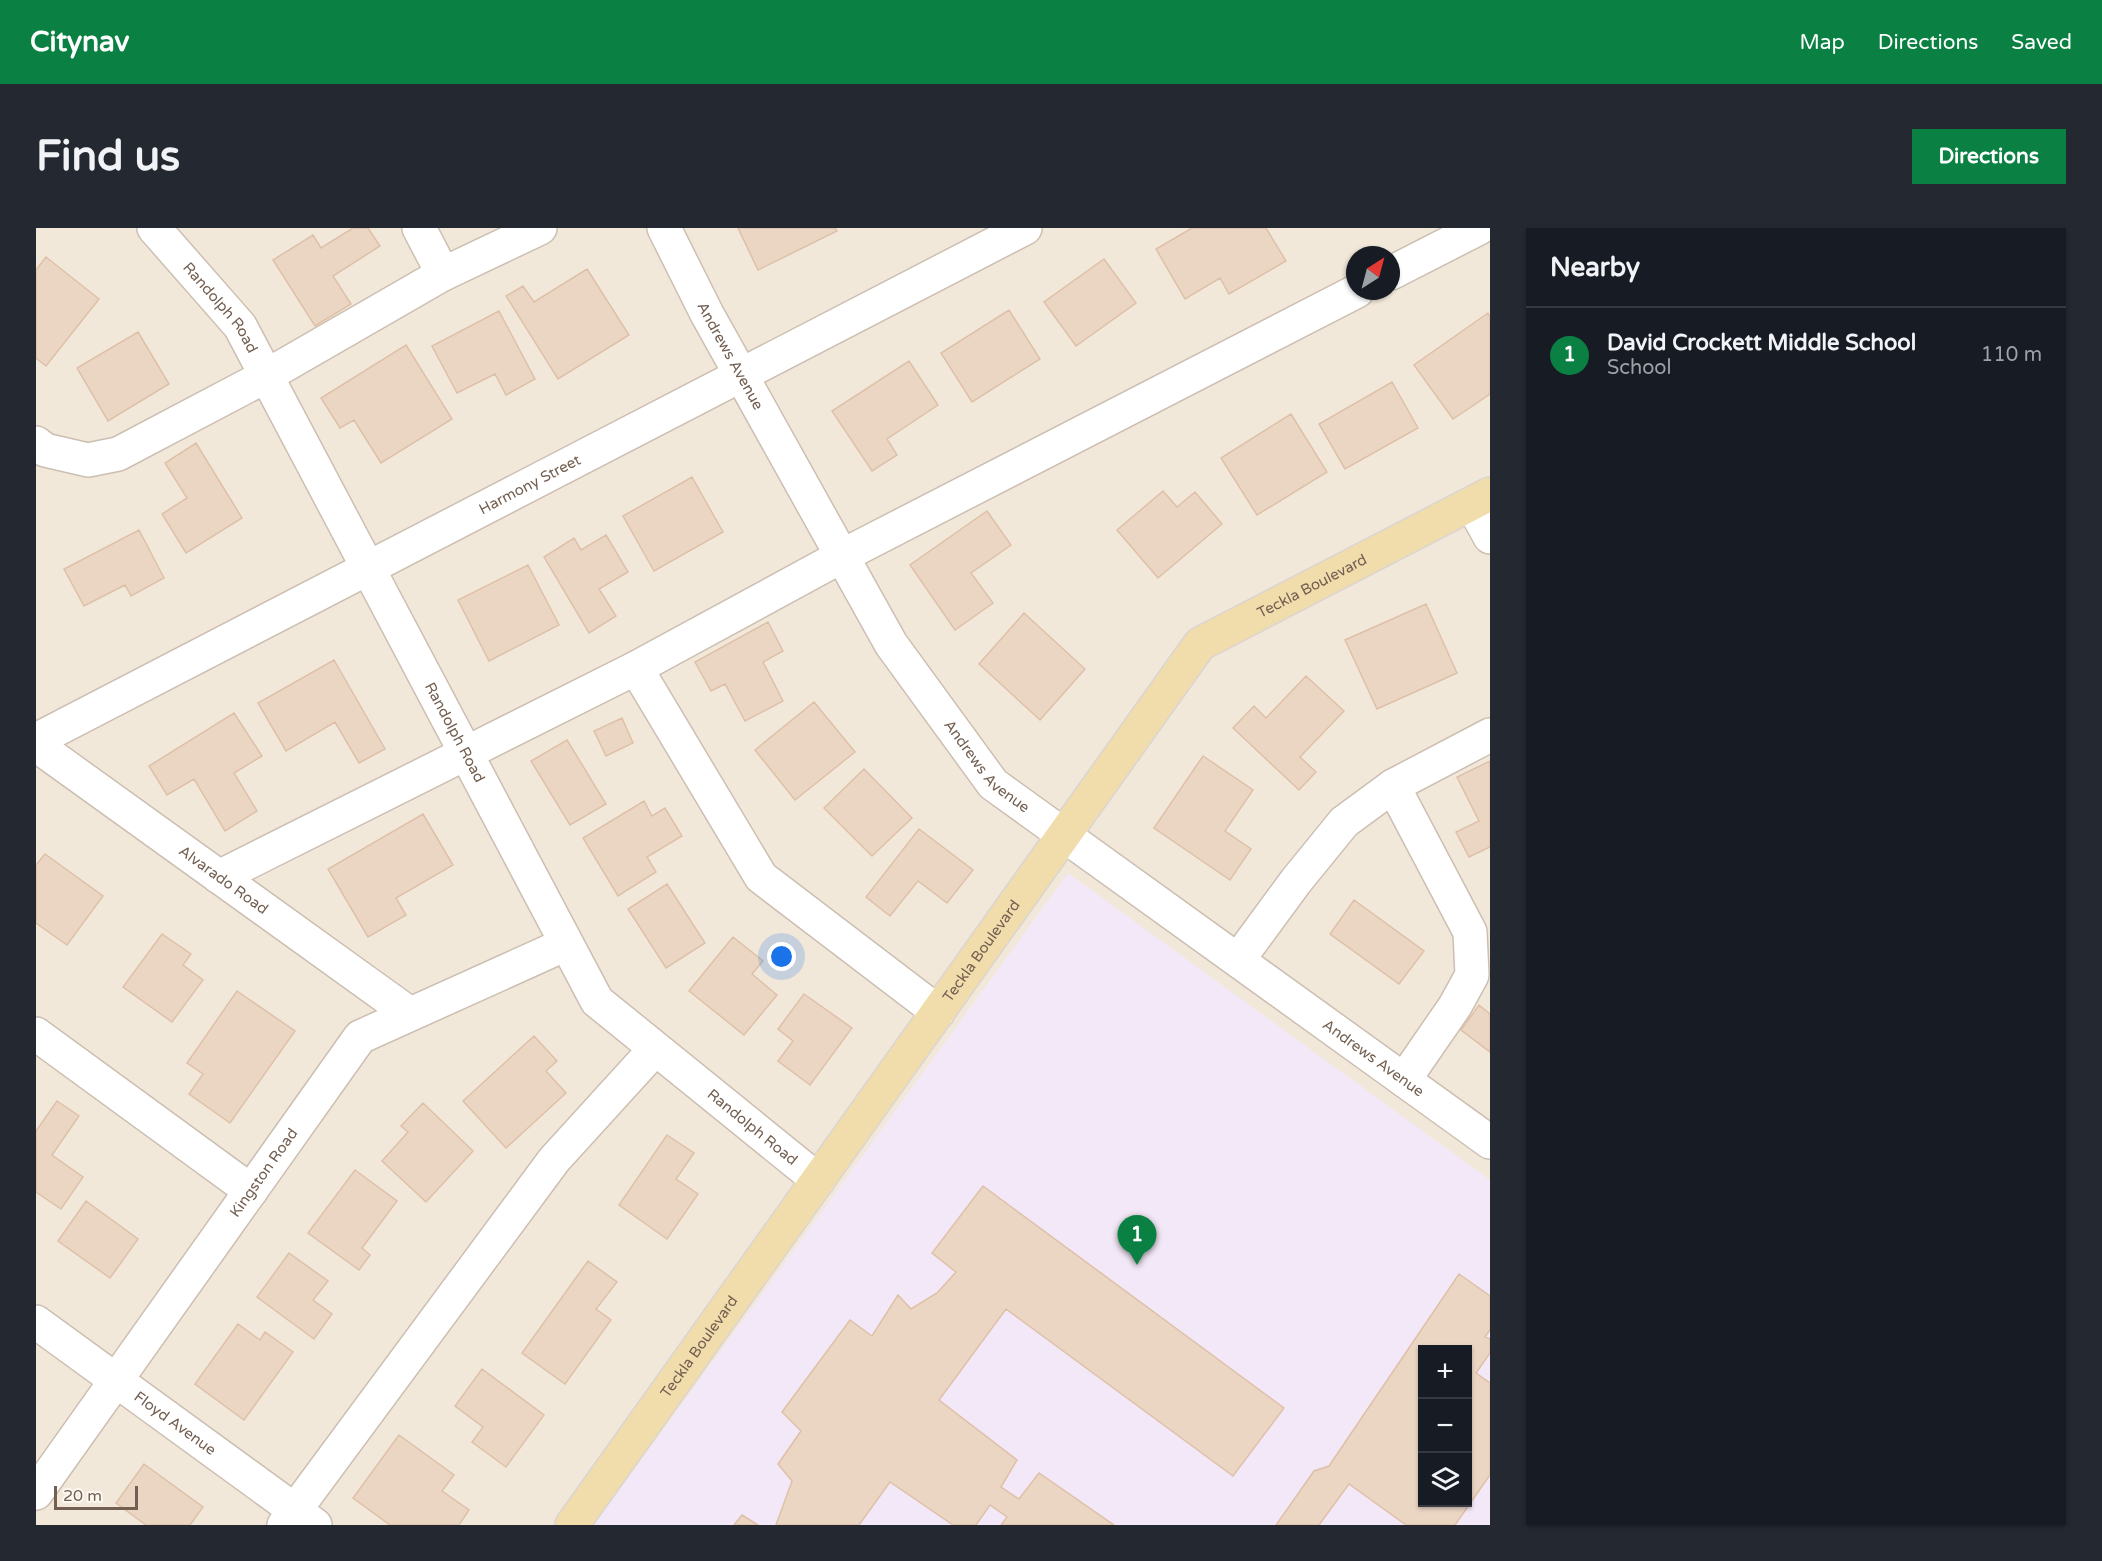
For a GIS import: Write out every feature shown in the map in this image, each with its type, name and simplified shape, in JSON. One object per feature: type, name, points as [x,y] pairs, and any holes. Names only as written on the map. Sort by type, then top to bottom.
[{"type":"main road","name":"Teckla Boulevard","points":[[572,1525],[1200,644],[1481,499]]},
{"type":"street","name":"Randolph Road","points":[[154,228],[240,327],[597,1001],[818,1180]]},
{"type":"street","points":[[419,228],[443,274]]},
{"type":"street","points":[[36,443],[45,450],[88,460],[118,454],[266,376],[443,274],[540,228]]},
{"type":"street","name":"Andrews Avenue","points":[[664,228],[707,314],[891,644],[993,784],[1490,1142]]},
{"type":"street","name":"Harmony Street","points":[[36,740],[1025,228]]},
{"type":"street","points":[[1400,268],[1479,228]]},
{"type":"street","points":[[219,877],[636,668],[842,556],[1346,297]]},
{"type":"street","points":[[1481,499],[1490,537]]},
{"type":"street","points":[[636,668],[761,877],[938,1012]]},
{"type":"street","points":[[1238,960],[1296,881],[1344,822],[1393,786],[1490,735]]},
{"type":"street","name":"Alvarado Road","points":[[36,745],[410,1014]]},
{"type":"street","points":[[1393,786],[1470,932],[1472,975],[1455,1006],[1404,1080]]},
{"type":"street","name":"Kingston Road","points":[[36,1492],[360,1036],[566,944]]},
{"type":"street","points":[[36,1034],[250,1191]]},
{"type":"street","points":[[298,1520],[554,1160],[655,1049]]},
{"type":"street","name":"Floyd Avenue","points":[[36,1322],[116,1380],[298,1520]]},
{"type":"shaded area","points":[[36,228],[1490,228],[1490,1525],[36,1525]]},
{"type":"shaded area","points":[[1068,873],[1490,1180],[1490,1525],[594,1525]]},
{"type":"building","points":[[353,228],[368,228],[380,246],[333,276],[351,304],[315,326],[273,260],[313,235],[321,248]]},
{"type":"building","points":[[738,228],[835,228],[837,231],[758,270]]},
{"type":"building","points":[[1192,228],[1266,228],[1286,261],[1229,294],[1220,278],[1185,299],[1156,249]]},
{"type":"building","points":[[46,257],[99,299],[46,366],[36,358],[36,270]]},
{"type":"building","points":[[1104,259],[1136,303],[1076,346],[1044,302]]},
{"type":"building","points":[[587,269],[629,335],[558,379],[506,296],[523,286],[534,302]]},
{"type":"building","points":[[1009,310],[1040,359],[972,402],[941,353]]},
{"type":"building","points":[[499,311],[535,379],[506,395],[495,374],[457,393],[432,346]]},
{"type":"building","points":[[1488,313],[1490,317],[1490,394],[1453,419],[1414,365]]},
{"type":"building","points":[[138,332],[169,384],[108,421],[77,368]]},
{"type":"building","points":[[406,345],[452,419],[381,463],[354,420],[340,428],[321,398]]},
{"type":"building","points":[[909,361],[938,405],[887,439],[897,455],[872,471],[832,411]]},
{"type":"building","points":[[1392,382],[1418,428],[1345,469],[1319,424]]},
{"type":"building","points":[[1291,414],[1327,472],[1257,515],[1221,458]]},
{"type":"building","points":[[196,443],[242,518],[186,553],[162,514],[187,498],[165,463]]},
{"type":"building","points":[[692,477],[723,532],[654,571],[623,516]]},
{"type":"building","points":[[1163,491],[1177,507],[1195,492],[1222,524],[1158,578],[1117,530]]},
{"type":"building","points":[[987,511],[1011,545],[971,573],[993,603],[955,630],[910,565]]},
{"type":"building","points":[[139,530],[164,578],[131,596],[125,585],[84,606],[64,569]]},
{"type":"building","points":[[606,535],[628,572],[599,589],[616,616],[589,633],[544,557],[574,538],[581,550]]},
{"type":"building","points":[[528,565],[559,625],[489,661],[458,600]]},
{"type":"building","points":[[1426,604],[1457,673],[1377,709],[1345,640]]},
{"type":"building","points":[[1024,613],[1085,669],[1040,720],[979,664]]},
{"type":"building","points":[[768,622],[783,651],[763,662],[783,701],[745,721],[725,684],[711,691],[695,662]]},
{"type":"building","points":[[334,660],[385,749],[359,763],[335,722],[286,751],[258,703]]},
{"type":"building","points":[[1306,676],[1344,711],[1300,757],[1316,772],[1299,790],[1233,728],[1254,706],[1266,718]]},
{"type":"building","points":[[814,702],[855,752],[795,800],[755,750]]},
{"type":"building","points":[[234,713],[262,756],[234,773],[257,811],[225,831],[194,779],[167,795],[149,766]]},
{"type":"building","points":[[622,718],[633,743],[606,756],[594,731]]},
{"type":"building","points":[[567,740],[606,804],[570,825],[531,761]]},
{"type":"building","points":[[1203,756],[1253,790],[1225,831],[1251,849],[1230,880],[1154,828]]},
{"type":"building","points":[[1490,761],[1490,847],[1469,857],[1456,832],[1479,821],[1457,777]]},
{"type":"building","points":[[864,769],[912,818],[872,856],[824,808]]},
{"type":"building","points":[[644,801],[652,816],[665,808],[682,836],[647,857],[656,872],[618,896],[583,838]]},
{"type":"building","points":[[423,814],[453,865],[396,898],[406,915],[368,937],[328,869]]},
{"type":"building","points":[[919,829],[973,870],[947,903],[918,881],[890,916],[866,897]]},
{"type":"building","points":[[45,854],[103,896],[67,945],[36,923],[36,865]]},
{"type":"building","points":[[667,884],[705,943],[666,968],[628,909]]},
{"type":"building","points":[[1354,900],[1424,951],[1399,984],[1330,934]]},
{"type":"building","points":[[162,934],[191,954],[183,965],[203,980],[172,1022],[123,987]]},
{"type":"building","points":[[733,937],[763,961],[752,974],[777,995],[744,1035],[689,991]]},
{"type":"building","points":[[237,991],[295,1031],[230,1123],[189,1094],[203,1074],[187,1063]]},
{"type":"building","points":[[804,994],[852,1028],[810,1085],[778,1061],[793,1041],[778,1029]]},
{"type":"building","points":[[1479,1005],[1490,1014],[1490,1052],[1461,1030]]},
{"type":"building","points":[[534,1036],[557,1061],[546,1071],[566,1093],[506,1148],[463,1101]]},
{"type":"building","points":[[57,1101],[79,1116],[52,1155],[83,1177],[61,1209],[36,1192],[36,1131]]},
{"type":"building","points":[[423,1103],[473,1151],[426,1202],[382,1161],[408,1132],[401,1126]]},
{"type":"building","points":[[667,1135],[694,1153],[676,1179],[698,1194],[667,1239],[619,1205]]},
{"type":"building","points":[[355,1170],[397,1201],[362,1248],[370,1255],[359,1270],[308,1233]]},
{"type":"building","points":[[983,1186],[1284,1408],[1233,1476],[1006,1309],[939,1400],[1017,1460],[1001,1487],[1019,1499],[1039,1473],[1114,1525],[1001,1525],[1007,1517],[990,1505],[976,1525],[953,1525],[890,1482],[859,1525],[776,1525],[792,1481],[778,1464],[801,1431],[782,1412],[850,1320],[872,1336],[898,1295],[911,1309],[937,1293],[956,1272],[932,1253]]},
{"type":"building","points":[[86,1201],[138,1239],[110,1278],[58,1241]]},
{"type":"building","points":[[289,1253],[328,1281],[313,1300],[332,1314],[314,1339],[257,1297]]},
{"type":"building","points":[[588,1261],[617,1282],[596,1309],[611,1320],[565,1384],[522,1353]]},
{"type":"building","points":[[1459,1274],[1490,1296],[1490,1330],[1485,1337],[1490,1339],[1490,1353],[1476,1373],[1490,1383],[1490,1475],[1472,1501],[1472,1345],[1418,1345],[1418,1507],[1468,1507],[1455,1525],[1406,1525],[1349,1484],[1319,1525],[1276,1525],[1314,1471],[1329,1466]]},
{"type":"building","points":[[238,1324],[260,1340],[265,1332],[293,1352],[244,1420],[195,1384]]},
{"type":"building","points":[[482,1369],[544,1415],[506,1467],[472,1442],[483,1427],[455,1406]]},
{"type":"building","points":[[399,1435],[454,1475],[442,1491],[469,1510],[459,1525],[390,1525],[353,1498]]},
{"type":"building","points":[[144,1464],[203,1507],[190,1525],[146,1525],[116,1503]]},
{"type":"building","points":[[742,1515],[758,1525],[734,1525]]},
{"type":"place","name":"David Crockett Middle School","points":[[1137,1265]]}]
